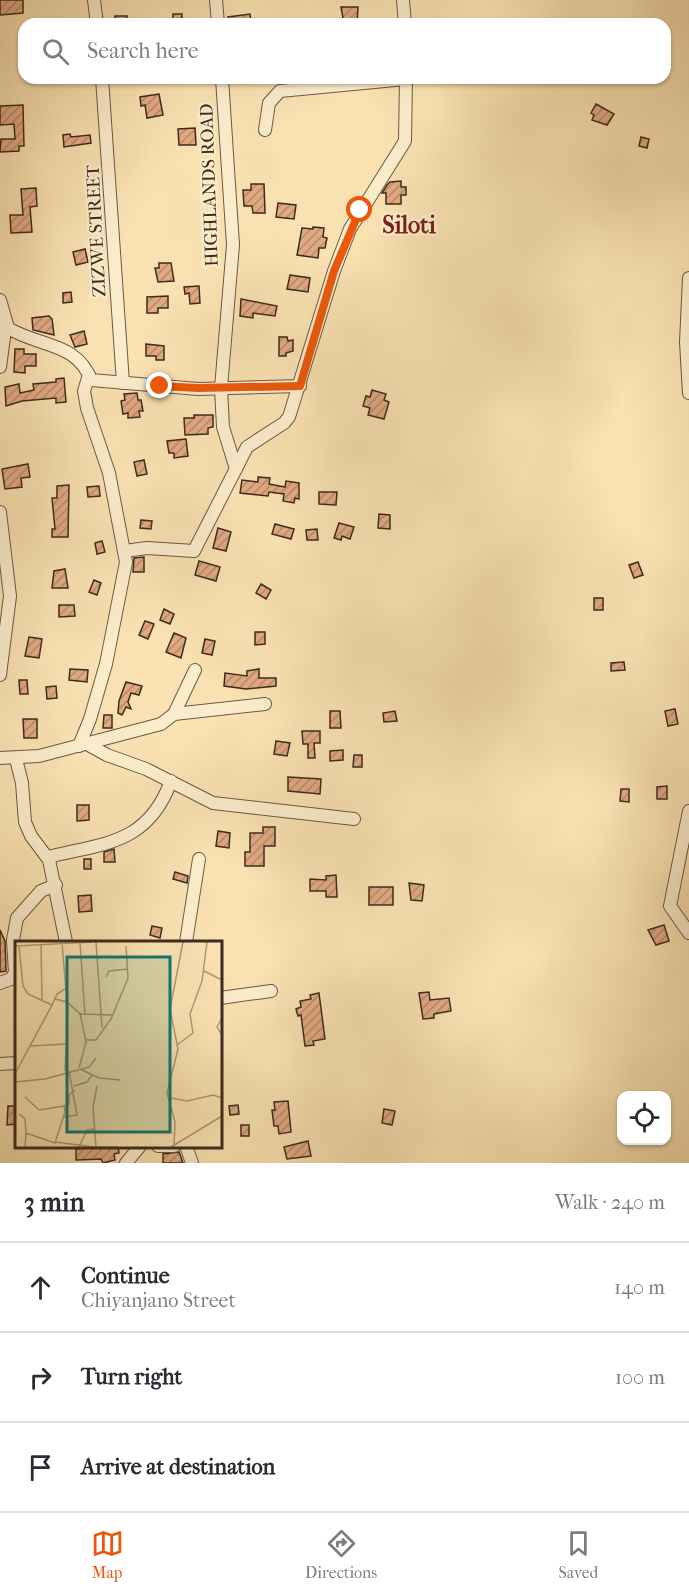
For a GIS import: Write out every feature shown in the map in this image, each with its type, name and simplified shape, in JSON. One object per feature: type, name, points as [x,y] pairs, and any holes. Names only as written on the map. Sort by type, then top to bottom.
[{"type":"street","points":[[94,0],[96,18]]},
{"type":"street","points":[[216,0],[218,18]]},
{"type":"street","points":[[403,0],[404,18]]},
{"type":"street","name":"ZIZWE STREET","points":[[102,84],[123,383]]},
{"type":"street","name":"HIGHLANDS ROAD","points":[[222,84],[233,245],[221,388],[223,427],[236,469]]},
{"type":"street","points":[[265,130],[268,103],[280,91],[354,84]]},
{"type":"street","points":[[125,551],[147,548],[194,551],[251,444],[286,421],[300,386],[334,271],[350,229],[405,141],[406,84]]},
{"type":"street","points":[[689,278],[686,342],[689,393]]},
{"type":"street","points":[[1,297],[8,328],[75,356],[83,362],[91,380],[221,388],[300,386]]},
{"type":"street","points":[[0,367],[6,322]]},
{"type":"street","points":[[83,745],[106,664],[125,573],[125,551],[109,473],[87,408],[84,391],[89,375]]},
{"type":"street","points":[[0,512],[3,578],[10,606],[0,675]]},
{"type":"street","points":[[174,714],[195,670]]},
{"type":"street","points":[[0,758],[16,759],[39,756],[83,745],[154,727],[174,714],[265,704]]},
{"type":"street","points":[[83,745],[146,769],[203,799],[220,804],[354,819]]},
{"type":"street","points":[[16,759],[22,783],[25,822],[31,836],[48,857],[56,885],[66,941]]},
{"type":"street","points":[[48,857],[106,844],[133,832],[155,814],[171,782]]},
{"type":"street","points":[[689,811],[670,906],[689,933]]},
{"type":"street","points":[[186,941],[199,859]]},
{"type":"street","points":[[0,983],[11,979],[15,973],[13,940],[16,918],[40,891],[56,885]]},
{"type":"street","points":[[222,998],[271,991]]},
{"type":"street","points":[[0,1064],[15,1063]]},
{"type":"street","points":[[126,1163],[138,1148]]},
{"type":"street","points":[[187,1148],[192,1163]]},
{"type":"building","points":[[0,0],[23,0],[23,13],[0,15]]},
{"type":"building","points":[[341,7],[358,7],[357,18],[343,18]]},
{"type":"building","points":[[173,14],[182,14],[182,18],[173,18]]},
{"type":"building","points":[[250,14],[250,18],[228,18]]},
{"type":"building","points":[[115,16],[127,16],[127,18],[115,18]]},
{"type":"building","points":[[159,94],[163,115],[147,118],[145,105],[141,106],[140,97]]},
{"type":"building","points":[[596,104],[614,114],[607,125],[592,120],[594,115],[591,113]]},
{"type":"building","points":[[23,105],[24,146],[19,146],[19,151],[0,152],[1,139],[15,139],[14,124],[0,125],[0,106]]},
{"type":"building","points":[[195,128],[196,145],[179,145],[178,129]]},
{"type":"building","points":[[70,134],[71,137],[90,135],[91,143],[64,147],[63,135]]},
{"type":"building","points":[[641,137],[649,139],[647,148],[639,146]]},
{"type":"building","points":[[401,181],[401,187],[406,187],[406,195],[401,195],[401,204],[386,204],[386,193],[382,193],[387,185],[390,182]]},
{"type":"building","points":[[251,184],[264,184],[265,213],[253,213],[252,206],[244,206],[243,190],[251,190]]},
{"type":"building","points":[[36,188],[37,206],[30,207],[32,232],[11,233],[10,215],[23,215],[21,189]]},
{"type":"building","points":[[278,203],[296,205],[294,219],[276,217]]},
{"type":"building","points":[[313,227],[324,228],[323,237],[327,238],[325,248],[319,248],[318,258],[297,255],[302,228],[313,229]]},
{"type":"building","points":[[85,249],[88,262],[76,265],[73,252]]},
{"type":"building","points":[[159,263],[171,263],[174,281],[158,282],[155,268],[159,268]]},
{"type":"building","points":[[290,275],[310,278],[308,292],[287,289]]},
{"type":"building","points":[[199,286],[200,303],[190,304],[189,293],[185,294],[184,287]]},
{"type":"building","points":[[71,292],[72,302],[63,303],[63,293]]},
{"type":"building","points":[[168,296],[168,308],[158,308],[158,313],[147,313],[147,297]]},
{"type":"building","points":[[241,299],[277,306],[275,316],[253,313],[253,318],[240,316]]},
{"type":"building","points":[[49,316],[52,319],[54,335],[33,330],[32,318]]},
{"type":"building","points":[[84,331],[87,344],[75,347],[70,335]]},
{"type":"building","points":[[279,337],[287,337],[288,341],[293,340],[293,351],[286,353],[286,356],[279,356]]},
{"type":"building","points":[[146,344],[164,346],[164,360],[156,360],[156,356],[146,356]]},
{"type":"building","points":[[15,349],[24,349],[24,354],[36,354],[36,366],[25,366],[25,373],[14,372]]},
{"type":"building","points":[[64,378],[66,402],[56,403],[56,398],[22,401],[6,406],[5,387],[19,384],[20,393],[34,390],[33,384],[56,382],[56,379]]},
{"type":"building","points":[[372,390],[386,394],[384,400],[389,402],[384,419],[368,415],[370,408],[363,406],[366,396],[370,397]]},
{"type":"building","points":[[137,393],[143,411],[139,411],[140,417],[128,418],[128,413],[123,414],[121,401],[125,400],[124,394]]},
{"type":"building","points":[[194,415],[213,415],[213,427],[208,428],[208,434],[185,435],[184,418],[194,418]]},
{"type":"building","points":[[186,439],[188,456],[174,458],[174,453],[169,453],[167,441]]},
{"type":"building","points":[[144,460],[147,474],[137,476],[134,462]]},
{"type":"building","points":[[28,464],[30,477],[21,478],[22,487],[5,489],[2,469]]},
{"type":"building","points":[[258,477],[270,478],[269,484],[285,487],[286,481],[299,483],[299,499],[295,498],[294,503],[283,501],[284,494],[269,492],[268,496],[240,493],[242,480],[258,482]]},
{"type":"building","points":[[69,485],[68,537],[52,537],[52,529],[55,529],[52,498],[57,498],[57,486]]},
{"type":"building","points":[[99,486],[100,496],[88,497],[87,487]]},
{"type":"building","points":[[319,492],[337,492],[336,505],[319,504]]},
{"type":"building","points":[[379,514],[390,515],[390,529],[378,528]]},
{"type":"building","points":[[141,520],[152,521],[151,529],[140,528]]},
{"type":"building","points":[[339,523],[354,527],[350,539],[342,536],[341,540],[334,538]]},
{"type":"building","points":[[275,524],[294,529],[291,539],[272,534]]},
{"type":"building","points":[[218,528],[231,532],[226,551],[213,548]]},
{"type":"building","points":[[317,529],[318,540],[307,540],[306,530]]},
{"type":"building","points":[[102,541],[105,552],[97,554],[95,543]]},
{"type":"building","points":[[144,557],[144,572],[133,572],[134,558]]},
{"type":"building","points":[[199,561],[220,567],[216,581],[195,575]]},
{"type":"building","points":[[638,562],[643,575],[634,578],[629,565]]},
{"type":"building","points":[[65,569],[68,588],[52,588],[54,571]]},
{"type":"building","points":[[94,580],[101,583],[97,595],[89,592]]},
{"type":"building","points":[[261,584],[271,590],[266,599],[256,593]]},
{"type":"building","points":[[594,598],[603,598],[603,610],[594,610]]},
{"type":"building","points":[[59,605],[74,605],[75,616],[59,617]]},
{"type":"building","points":[[164,609],[174,614],[170,624],[160,620]]},
{"type":"building","points":[[145,621],[154,624],[148,639],[139,635]]},
{"type":"building","points":[[255,632],[265,632],[265,644],[255,645]]},
{"type":"building","points":[[174,633],[186,638],[181,658],[166,652]]},
{"type":"building","points":[[29,637],[42,639],[39,658],[25,656]]},
{"type":"building","points":[[205,639],[215,641],[212,655],[202,653]]},
{"type":"building","points":[[624,662],[625,670],[611,671],[611,663]]},
{"type":"building","points":[[70,669],[88,670],[87,682],[69,680]]},
{"type":"building","points":[[259,669],[259,678],[276,678],[276,686],[246,689],[224,686],[225,673],[247,676],[247,671]]},
{"type":"building","points":[[19,680],[27,680],[28,694],[20,694]]},
{"type":"building","points":[[126,682],[142,686],[139,695],[131,693],[128,702],[131,709],[126,707],[122,715],[118,713],[119,701]]},
{"type":"building","points":[[56,686],[57,698],[47,699],[46,687]]},
{"type":"building","points":[[675,709],[678,724],[668,726],[665,711]]},
{"type":"building","points":[[330,711],[340,711],[341,728],[330,728]]},
{"type":"building","points":[[395,711],[397,721],[384,722],[383,713]]},
{"type":"building","points":[[104,715],[112,715],[112,728],[103,728]]},
{"type":"building","points":[[23,719],[37,719],[37,738],[24,738]]},
{"type":"building","points":[[302,731],[320,731],[320,743],[314,743],[315,758],[308,758],[308,744],[303,744]]},
{"type":"building","points":[[276,741],[290,743],[287,756],[274,754]]},
{"type":"building","points":[[343,750],[343,760],[330,761],[330,751]]},
{"type":"building","points":[[354,755],[362,755],[362,767],[353,767]]},
{"type":"building","points":[[288,777],[321,779],[320,794],[288,791]]},
{"type":"building","points":[[667,786],[667,799],[657,799],[657,787]]},
{"type":"building","points":[[621,789],[629,789],[629,802],[620,801]]},
{"type":"building","points":[[77,805],[89,805],[89,820],[77,821]]},
{"type":"building","points":[[263,827],[275,827],[275,846],[264,846],[264,866],[245,866],[245,852],[250,852],[250,833],[263,833]]},
{"type":"building","points":[[218,831],[230,833],[229,848],[216,846]]},
{"type":"building","points":[[114,849],[115,862],[104,862],[104,852]]},
{"type":"building","points":[[84,859],[91,859],[91,869],[84,869]]},
{"type":"building","points":[[175,872],[188,876],[187,883],[173,879]]},
{"type":"building","points":[[336,875],[337,897],[326,897],[326,891],[310,891],[310,879],[326,880],[326,876]]},
{"type":"building","points":[[409,883],[424,885],[422,901],[411,900]]},
{"type":"building","points":[[369,887],[393,887],[393,905],[369,905]]},
{"type":"building","points":[[91,895],[92,911],[79,912],[78,896]]},
{"type":"building","points":[[664,925],[669,941],[656,945],[648,930]]},
{"type":"building","points":[[152,926],[162,928],[160,938],[150,935]]},
{"type":"building","points":[[0,930],[5,941],[6,971],[0,972]]},
{"type":"building","points":[[429,992],[430,1000],[449,998],[451,1011],[434,1014],[434,1018],[423,1019],[419,993]]},
{"type":"building","points":[[319,993],[325,1039],[313,1041],[314,1045],[305,1046],[301,1015],[298,1016],[296,1009],[301,1007],[300,1001],[311,999],[310,995]]},
{"type":"building","points":[[288,1101],[291,1132],[279,1134],[278,1126],[274,1126],[272,1110],[275,1110],[274,1102]]},
{"type":"building","points":[[238,1105],[239,1114],[230,1115],[229,1106]]},
{"type":"building","points":[[8,1106],[15,1106],[15,1124],[7,1125]]},
{"type":"building","points":[[384,1109],[395,1111],[392,1125],[382,1123]]},
{"type":"building","points":[[241,1125],[249,1125],[249,1136],[241,1136]]},
{"type":"building","points":[[308,1141],[311,1156],[287,1159],[284,1147]]},
{"type":"building","points":[[118,1148],[119,1153],[114,1154],[115,1160],[103,1163],[101,1159],[76,1160],[76,1149]]},
{"type":"building","points":[[179,1152],[183,1163],[163,1163],[163,1154]]},
{"type":"district","name":"Siloti","points":[[409,225]]},
{"type":"route","points":[[160,386],[243,388],[300,386],[334,271],[360,210]]}]
